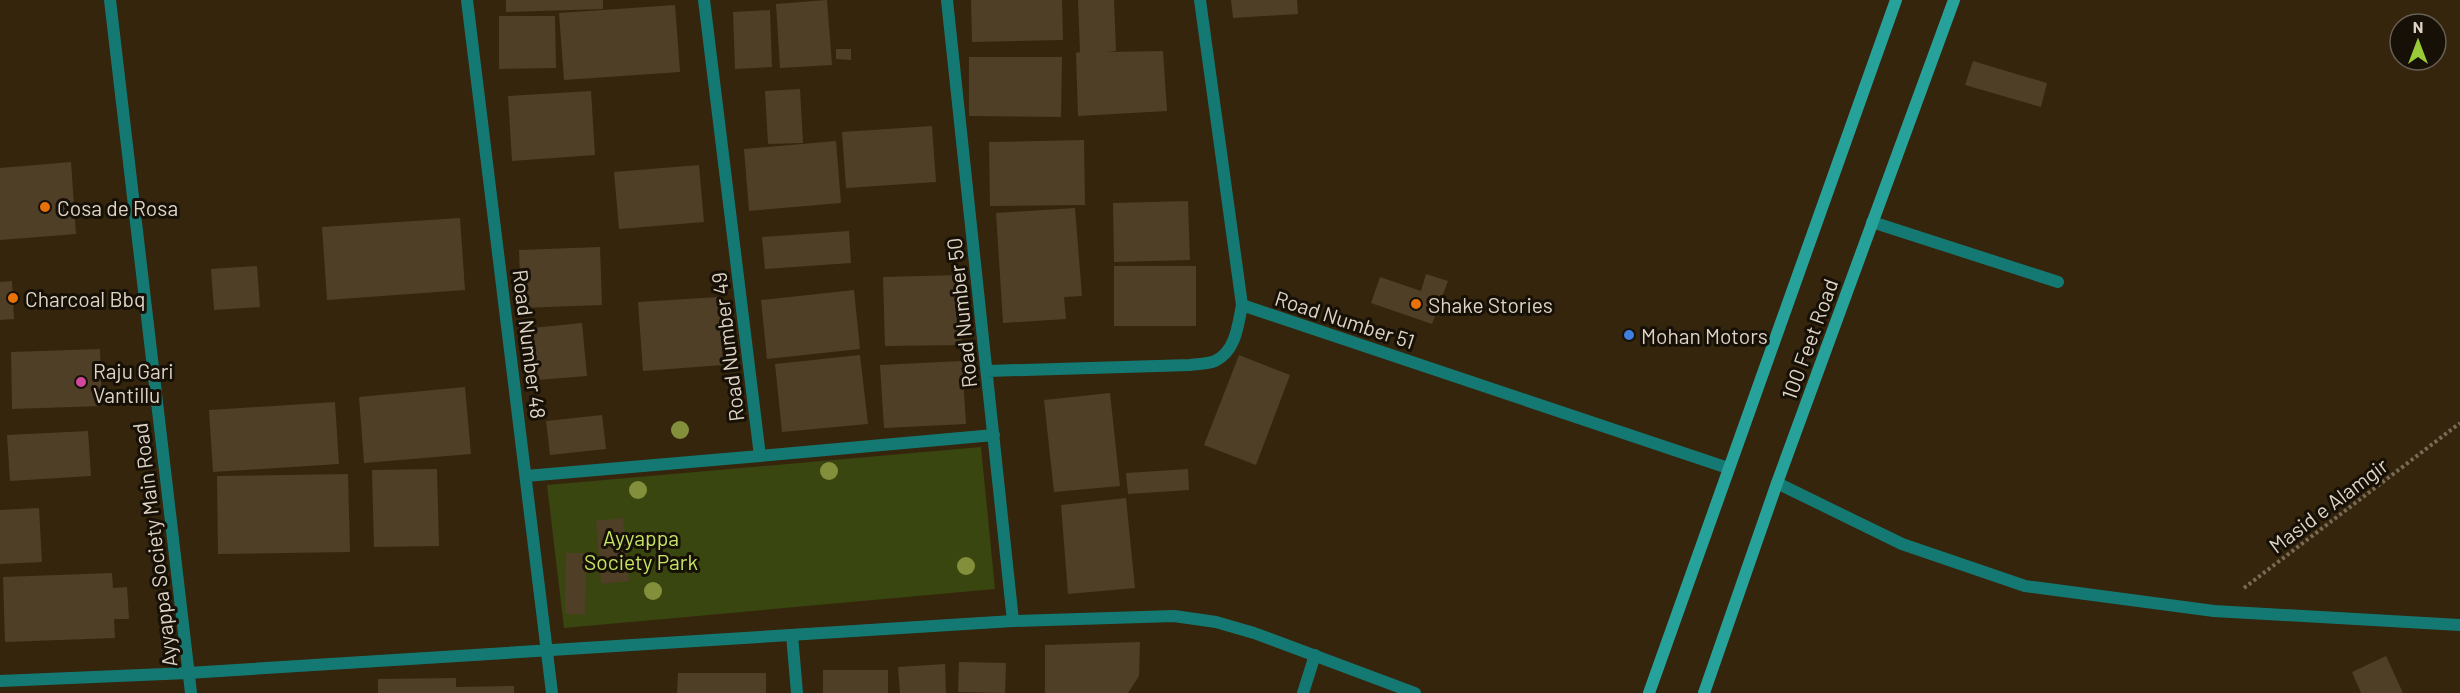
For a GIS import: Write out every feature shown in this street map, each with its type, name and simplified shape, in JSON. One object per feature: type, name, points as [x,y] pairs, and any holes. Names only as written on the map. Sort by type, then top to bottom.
[{"type":"main road","name":"100 Feet Road","points":[[1648,693],[1896,0]]},
{"type":"main road","name":"100 Feet Road","points":[[1704,693],[1777,483],[1954,0]]},
{"type":"street","name":"Ayyappa Society Main Road","points":[[110,0],[191,693]]},
{"type":"street","name":"Road Number 48","points":[[467,0],[552,693]]},
{"type":"street","name":"Road Number 49","points":[[704,0],[760,456]]},
{"type":"street","name":"Road Number 50","points":[[947,0],[1013,621]]},
{"type":"street","name":"Road Number 51","points":[[1200,0],[1242,305],[1728,468]]},
{"type":"street","points":[[1872,222],[2058,282]]},
{"type":"street","points":[[987,371],[1190,365],[1215,361],[1230,348],[1236,338],[1242,305]]},
{"type":"street","points":[[526,476],[994,435]]},
{"type":"street","points":[[1777,483],[1902,544],[2025,586],[2214,611],[2460,625]]},
{"type":"street","points":[[0,681],[188,673],[1013,621],[1174,616],[1216,622],[1315,655],[1415,693]]},
{"type":"street","points":[[792,635],[797,693]]},
{"type":"street","points":[[1302,693],[1315,655]]},
{"type":"path","name":"Masid e Alamgir","points":[[2214,611],[2460,423]]},
{"type":"green space","name":"Ayyappa Society Park","points":[[981,447],[995,589],[564,628],[547,485]]},
{"type":"building","points":[[506,0],[603,0],[603,9],[506,12]]},
{"type":"building","points":[[827,0],[832,65],[780,68],[776,4]]},
{"type":"building","points":[[971,0],[1062,0],[1063,40],[972,42]]},
{"type":"building","points":[[1078,0],[1114,0],[1116,51],[1107,52],[1163,51],[1167,111],[1078,116],[1076,53],[1080,52]]},
{"type":"building","points":[[1231,0],[1297,0],[1298,14],[1233,18]]},
{"type":"building","points":[[675,5],[680,72],[564,80],[559,13]]},
{"type":"building","points":[[770,10],[772,67],[735,69],[733,12]]},
{"type":"building","points":[[499,16],[555,16],[556,68],[499,69]]},
{"type":"building","points":[[836,49],[851,49],[851,60],[836,59]]},
{"type":"building","points":[[969,57],[1062,57],[1061,117],[969,116]]},
{"type":"building","points":[[1973,61],[2047,83],[2041,107],[1965,85]]},
{"type":"building","points":[[800,89],[803,143],[768,144],[765,91]]},
{"type":"building","points":[[591,91],[595,155],[512,161],[508,96]]},
{"type":"building","points":[[932,126],[936,182],[846,188],[842,132]]},
{"type":"building","points":[[1084,140],[1085,205],[990,206],[989,142]]},
{"type":"building","points":[[836,141],[841,203],[749,211],[744,149]]},
{"type":"building","points":[[71,162],[76,234],[0,240],[0,168]]},
{"type":"building","points":[[699,165],[704,222],[619,229],[614,172]]},
{"type":"building","points":[[1188,201],[1190,260],[1114,262],[1113,203]]},
{"type":"building","points":[[1075,208],[1082,296],[1064,297],[1066,319],[1003,323],[996,213]]},
{"type":"building","points":[[460,218],[465,290],[327,300],[322,227]]},
{"type":"building","points":[[849,231],[851,263],[765,269],[762,237]]},
{"type":"building","points":[[600,247],[602,305],[521,308],[519,250]]},
{"type":"building","points":[[257,266],[260,307],[214,310],[211,269]]},
{"type":"building","points":[[1114,266],[1196,266],[1196,326],[1114,326]]},
{"type":"building","points":[[1426,274],[1448,281],[1432,324],[1371,303],[1380,277],[1421,291]]},
{"type":"building","points":[[961,275],[962,345],[885,346],[883,277]]},
{"type":"building","points":[[12,281],[14,319],[0,320],[0,282]]},
{"type":"building","points":[[854,290],[860,349],[767,359],[761,300]]},
{"type":"building","points":[[719,297],[723,365],[643,371],[638,302]]},
{"type":"building","points":[[582,323],[587,376],[537,380],[532,328]]},
{"type":"building","points":[[100,349],[102,406],[12,409],[11,352]]},
{"type":"building","points":[[860,355],[868,424],[782,432],[775,364]]},
{"type":"building","points":[[1239,355],[1290,375],[1256,465],[1204,445]]},
{"type":"building","points":[[962,361],[966,424],[884,428],[880,365]]},
{"type":"building","points":[[465,387],[471,454],[364,463],[359,397]]},
{"type":"building","points":[[1110,393],[1120,486],[1054,492],[1044,400]]},
{"type":"building","points":[[335,402],[339,464],[213,472],[209,410]]},
{"type":"building","points":[[602,415],[606,449],[550,455],[546,421]]},
{"type":"building","points":[[88,431],[91,476],[10,481],[7,435]]},
{"type":"building","points":[[437,469],[439,546],[374,547],[372,470]]},
{"type":"building","points":[[1188,469],[1189,490],[1128,494],[1126,473]]},
{"type":"building","points":[[348,474],[350,552],[218,554],[217,476]]},
{"type":"building","points":[[1126,498],[1135,588],[1068,594],[1061,505]]},
{"type":"building","points":[[39,508],[42,562],[0,564],[0,510]]},
{"type":"building","points":[[623,518],[629,581],[601,584],[596,521]]},
{"type":"building","points":[[566,553],[586,553],[585,615],[565,614]]},
{"type":"building","points":[[112,573],[113,588],[127,587],[129,619],[114,619],[115,638],[5,642],[3,577]]},
{"type":"building","points":[[1140,642],[1139,676],[1128,693],[1045,693],[1045,645]]},
{"type":"building","points":[[2386,656],[2403,693],[2361,693],[2352,672]]},
{"type":"building","points":[[959,662],[1006,663],[1005,693],[958,692]]},
{"type":"building","points":[[945,664],[946,693],[900,693],[898,667]]},
{"type":"building","points":[[823,670],[888,670],[888,693],[823,693]]},
{"type":"building","points":[[678,673],[766,673],[766,693],[677,693]]},
{"type":"building","points":[[456,678],[456,687],[514,686],[514,693],[378,693],[378,679]]},
{"type":"place","name":"Cosa de Rosa","points":[[45,207]]},
{"type":"place","name":"Charcoal Bbq","points":[[13,298]]},
{"type":"place","name":"Shake Stories","points":[[1416,304]]},
{"type":"place","name":"Mohan Motors","points":[[1629,335]]},
{"type":"place","name":"Raju Gari Vantillu","points":[[81,382]]}]
